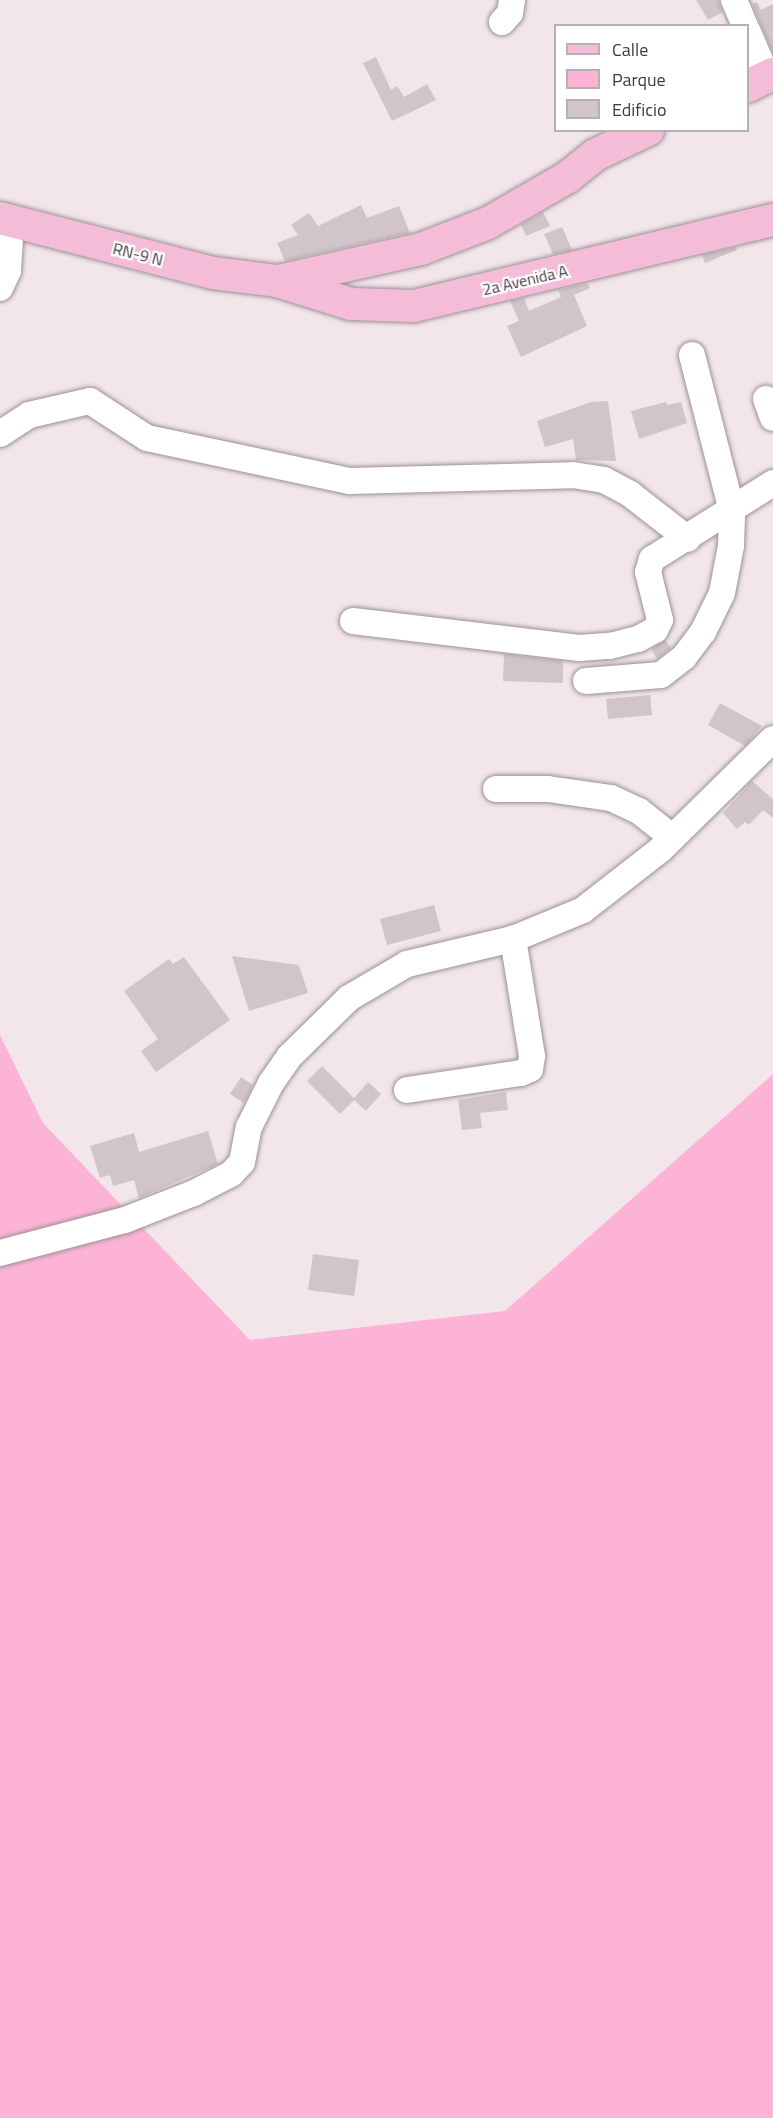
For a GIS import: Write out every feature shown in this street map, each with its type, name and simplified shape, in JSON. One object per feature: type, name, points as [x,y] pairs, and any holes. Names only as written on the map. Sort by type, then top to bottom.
[{"type":"main road","points":[[277,281],[422,249],[477,227],[523,204],[595,155],[644,132]]},
{"type":"main road","name":"RN-9 N","points":[[6,219],[213,273],[277,281]]},
{"type":"main road","name":"2a Avenida A","points":[[277,281],[351,304],[414,306],[773,220]]},
{"type":"street","points":[[734,0],[744,24]]},
{"type":"street","points":[[749,38],[762,79]]},
{"type":"street","points":[[0,288],[8,271],[6,219]]},
{"type":"street","points":[[586,681],[645,679],[661,675],[684,657],[703,632],[722,593],[731,546],[732,511],[692,355]]},
{"type":"street","points":[[0,434],[29,415],[90,401],[147,438],[350,481],[573,475],[604,480],[630,494],[688,539]]},
{"type":"street","points":[[352,621],[579,648],[625,643],[650,633],[660,620],[648,572],[649,562],[773,483]]},
{"type":"street","points":[[0,1253],[125,1220],[231,1174],[242,1162],[249,1127],[271,1083],[308,1036],[349,998],[407,964],[513,939],[584,910],[673,838],[773,739]]},
{"type":"street","points":[[496,789],[548,789],[611,798],[639,811],[673,838]]},
{"type":"street","points":[[407,1090],[521,1073],[530,1068],[532,1056],[513,939]]},
{"type":"green space","points":[[0,1035],[43,1123],[250,1340],[505,1311],[773,1074],[773,2118],[0,2118]]},
{"type":"building","points":[[696,0],[718,0],[723,12],[708,20]]},
{"type":"building","points":[[757,2],[761,10],[773,4],[773,53],[752,4]]},
{"type":"building","points":[[376,57],[391,90],[397,86],[404,97],[427,84],[436,100],[392,121],[363,63]]},
{"type":"building","points":[[361,205],[367,218],[399,206],[410,233],[285,261],[277,243],[298,235],[291,225],[309,213],[318,226]]},
{"type":"building","points":[[543,212],[550,226],[526,236],[521,225]]},
{"type":"building","points":[[562,227],[572,250],[553,254],[544,234]]},
{"type":"building","points":[[736,247],[737,250],[705,263],[702,255]]},
{"type":"building","points":[[587,283],[590,288],[574,295],[587,326],[521,357],[507,326],[519,321],[510,301],[524,298],[529,311],[561,297],[558,290]]},
{"type":"building","points":[[608,401],[616,461],[576,460],[573,439],[545,447],[537,421],[591,402]]},
{"type":"building","points":[[666,402],[667,405],[681,402],[687,423],[639,439],[631,411]]},
{"type":"building","points":[[665,640],[671,648],[657,659],[651,649]]},
{"type":"building","points":[[504,654],[563,661],[563,683],[503,681]]},
{"type":"building","points":[[650,695],[652,715],[608,719],[606,699]]},
{"type":"building","points":[[720,703],[762,726],[745,746],[708,725]]},
{"type":"building","points":[[752,781],[773,799],[773,818],[763,810],[749,825],[745,822],[737,829],[723,813]]},
{"type":"building","points":[[434,905],[441,931],[387,945],[380,919]]},
{"type":"building","points":[[232,956],[299,965],[308,993],[249,1011]]},
{"type":"building","points":[[184,957],[230,1020],[156,1072],[141,1051],[158,1039],[124,991],[169,959],[173,964]]},
{"type":"building","points":[[322,1066],[354,1098],[368,1082],[381,1094],[366,1111],[354,1100],[340,1114],[307,1081]]},
{"type":"building","points":[[241,1077],[253,1085],[244,1103],[230,1094]]},
{"type":"building","points":[[506,1092],[508,1110],[480,1113],[482,1128],[462,1130],[458,1100]]},
{"type":"building","points":[[208,1131],[218,1164],[139,1198],[134,1180],[113,1186],[110,1175],[100,1178],[90,1146],[134,1133],[139,1152]]},
{"type":"building","points":[[313,1254],[359,1260],[354,1296],[308,1290]]}]
